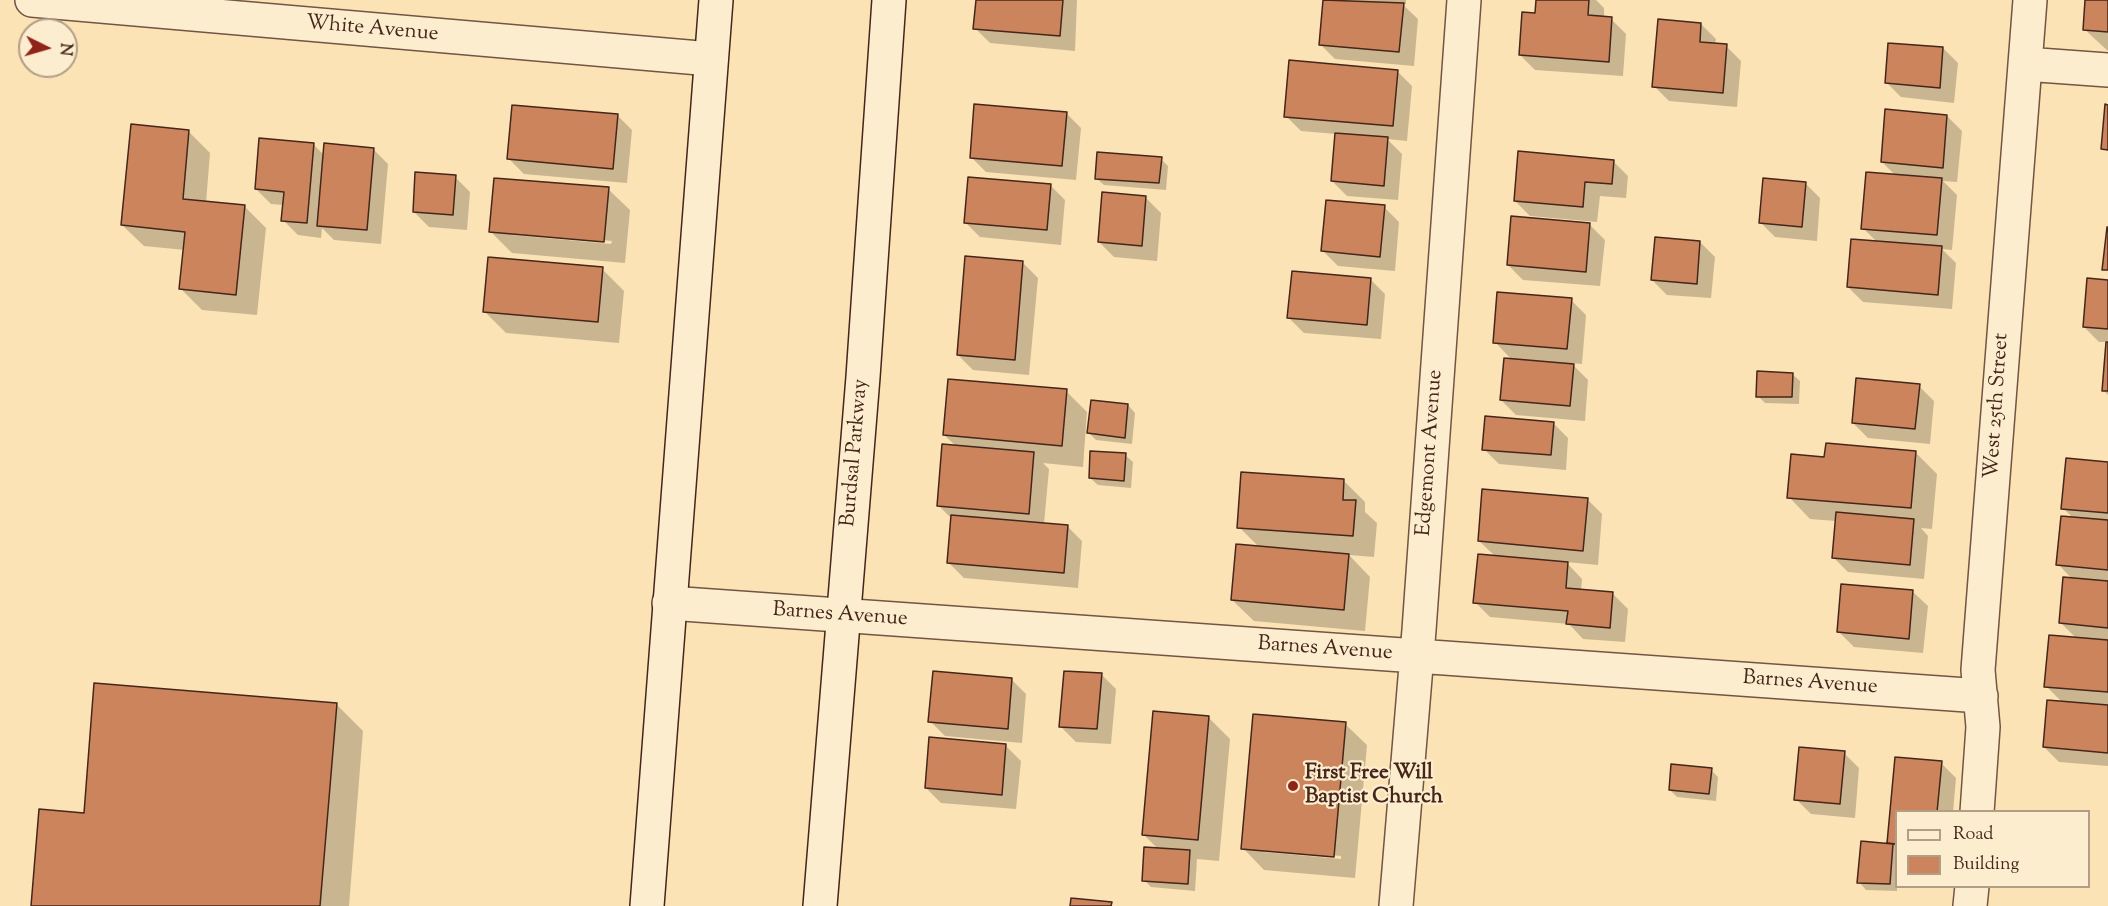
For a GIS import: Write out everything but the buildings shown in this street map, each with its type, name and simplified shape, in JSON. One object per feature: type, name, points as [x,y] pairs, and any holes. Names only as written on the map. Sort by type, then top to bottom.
[{"type":"street","name":"White Avenue","points":[[32,0],[711,59]]},
{"type":"street","points":[[647,906],[716,0]]},
{"type":"street","name":"Burdsal Parkway","points":[[819,906],[864,365],[889,0]]},
{"type":"street","name":"Edgemont Avenue","points":[[1396,906],[1464,0]]},
{"type":"street","name":"West 25th Street","points":[[1977,810],[1983,728],[1978,670],[2030,0]]},
{"type":"street","points":[[2025,64],[2108,70]]},
{"type":"street","name":"Barnes Avenue","points":[[669,603],[1981,696]]},
{"type":"street","points":[[1970,906],[1972,888]]},
{"type":"place","name":"First Free Will Baptist Church","points":[[1293,786]]}]
